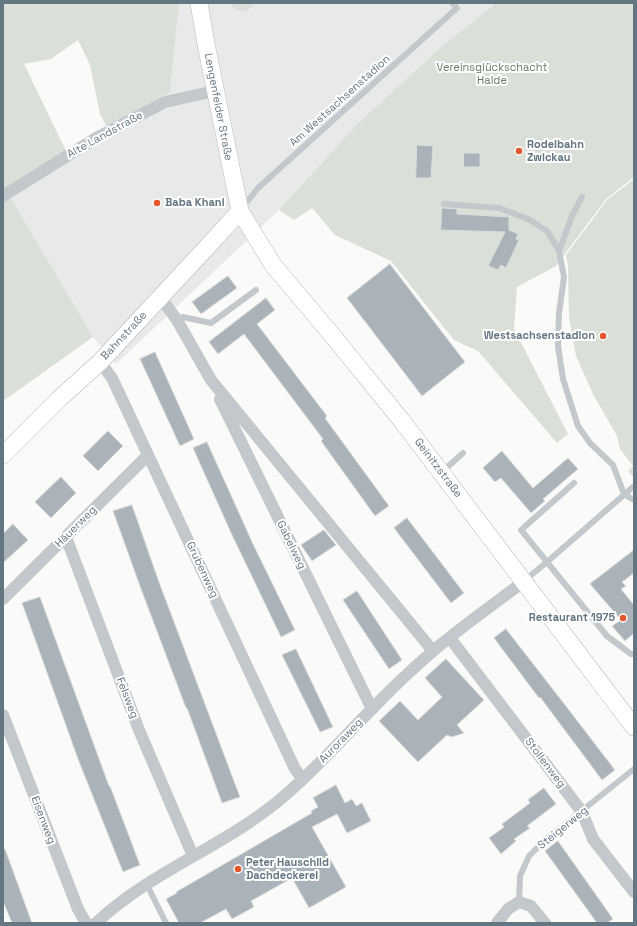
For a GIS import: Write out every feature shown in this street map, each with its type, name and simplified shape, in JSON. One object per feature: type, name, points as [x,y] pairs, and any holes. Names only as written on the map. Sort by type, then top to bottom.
[{"type":"main road","name":"Lengenfelder Straße","points":[[199,3],[215,91],[240,211]]},
{"type":"main road","name":"Bahnstraße","points":[[3,454],[59,399],[100,362],[240,211]]},
{"type":"main road","name":"Geinitzstraße","points":[[240,211],[273,264],[402,421],[634,727]]},
{"type":"street","name":"Alte Landstraße","points":[[3,196],[96,138],[165,102],[215,91]]},
{"type":"street","name":"Gabelweg","points":[[160,297],[177,320],[211,380],[372,709]]},
{"type":"street","name":"Grubenweg","points":[[100,362],[112,378],[295,769],[303,779]]},
{"type":"street","name":"Gabelweg","points":[[211,380],[433,651]]},
{"type":"street","name":"Häuerweg","points":[[3,599],[148,455]]},
{"type":"street","name":"Felsweg","points":[[66,537],[140,730],[193,856]]},
{"type":"street","name":"Auroraweg","points":[[96,923],[108,911],[193,856],[251,822],[283,797],[326,758],[372,709],[433,651],[523,582]]},
{"type":"street","name":"Stollenweg","points":[[450,638],[582,812],[593,839],[634,892]]},
{"type":"street","name":"Eisenweg","points":[[3,715],[78,909],[86,923]]},
{"type":"street","points":[[497,923],[508,909],[519,902],[531,906],[545,923]]},
{"type":"lane","name":"Am Westsachsenstadion","points":[[240,211],[258,188],[457,8],[452,3]]},
{"type":"lane","points":[[559,251],[572,216],[582,197]]},
{"type":"lane","points":[[444,204],[499,208],[528,219],[547,231],[559,251],[564,277],[559,313],[558,346],[563,379],[578,426],[590,443],[613,465],[624,494],[634,500]]},
{"type":"lane","points":[[177,320],[183,317],[211,324],[256,290]]},
{"type":"lane","points":[[442,473],[463,454]]},
{"type":"lane","points":[[574,482],[521,530],[607,636],[631,654],[634,654]]},
{"type":"lane","points":[[523,582],[634,486]]},
{"type":"lane","name":"Steigerweg","points":[[519,902],[520,876],[530,856],[544,841],[634,769]]},
{"type":"lane","points":[[147,885],[166,923]]},
{"type":"shaded area","points":[[179,3],[496,3],[439,49],[356,125],[279,210],[116,364],[93,337],[6,190],[66,151],[170,92]]},
{"type":"green space","points":[[3,3],[179,4],[170,92],[107,127],[100,114],[90,65],[78,40],[51,59],[24,64],[66,151],[6,190],[93,337],[3,401]]},
{"type":"green space","points":[[230,3],[256,3],[246,11],[236,10]]},
{"type":"green space","name":"Vereinsglückschacht Halde","points":[[496,3],[634,3],[634,177],[606,199],[556,266],[517,287],[514,329],[568,434],[557,443],[478,351],[454,340],[391,261],[335,235],[312,208],[294,220],[279,210],[356,125],[439,49]]},
{"type":"green space","name":"Westsachsenstadion","points":[[634,179],[634,478],[628,471],[633,466],[620,449],[617,436],[593,394],[576,356],[569,317],[568,266],[566,255],[607,200]]},
{"type":"building","points":[[417,145],[433,146],[431,178],[416,178]]},
{"type":"building","points":[[464,153],[480,153],[480,167],[464,167]]},
{"type":"building","points":[[442,208],[457,209],[457,214],[509,217],[509,230],[518,234],[516,239],[519,240],[506,268],[501,265],[498,270],[488,266],[505,232],[441,230]]},
{"type":"building","points":[[390,264],[465,362],[422,396],[347,298]]},
{"type":"building","points":[[228,276],[237,288],[201,314],[192,302]]},
{"type":"building","points":[[266,298],[275,310],[257,324],[327,416],[325,418],[389,506],[375,516],[321,441],[323,439],[244,334],[218,354],[209,342]]},
{"type":"building","points":[[155,352],[194,439],[180,446],[140,359]]},
{"type":"building","points":[[108,431],[123,446],[98,471],[83,456]]},
{"type":"building","points":[[207,442],[253,544],[295,630],[281,637],[232,535],[193,448]]},
{"type":"building","points":[[502,451],[533,488],[568,458],[578,469],[543,499],[545,501],[531,513],[501,478],[495,482],[483,468]]},
{"type":"building","points":[[61,477],[76,493],[51,518],[35,502]]},
{"type":"building","points":[[132,505],[159,582],[240,797],[222,803],[141,589],[113,511]]},
{"type":"building","points":[[407,518],[464,593],[451,603],[394,528]]},
{"type":"building","points":[[13,524],[28,540],[3,563],[3,534]]},
{"type":"building","points":[[324,530],[336,545],[312,561],[301,545]]},
{"type":"building","points":[[634,550],[634,573],[622,582],[626,586],[621,589],[634,605],[634,635],[633,634],[625,641],[612,626],[621,620],[590,584]]},
{"type":"building","points":[[357,591],[402,660],[389,669],[343,600]]},
{"type":"building","points":[[40,597],[109,786],[140,865],[123,872],[78,759],[22,603]]},
{"type":"building","points":[[506,629],[615,770],[602,780],[494,638]]},
{"type":"building","points":[[296,649],[333,727],[320,732],[282,655]]},
{"type":"building","points":[[446,659],[484,700],[457,725],[464,733],[452,737],[447,735],[418,762],[379,721],[400,701],[418,720],[442,697],[425,678]]},
{"type":"building","points":[[336,785],[345,803],[352,799],[356,806],[362,803],[371,821],[347,833],[337,814],[312,827],[346,887],[309,908],[292,878],[251,901],[254,907],[232,919],[226,909],[200,923],[179,923],[166,899],[312,813],[311,811],[318,807],[313,798]]},
{"type":"building","points":[[544,788],[556,804],[527,826],[530,828],[514,839],[516,841],[501,854],[489,838],[504,827],[502,824],[530,803],[528,800]]},
{"type":"building","points":[[558,841],[613,919],[607,923],[597,923],[545,851]]},
{"type":"building","points":[[3,849],[5,849],[32,923],[12,923],[3,901]]},
{"type":"place","name":"Rodelbahn Zwickau","points":[[519,151]]},
{"type":"place","name":"Baba Khani","points":[[157,203]]},
{"type":"place","name":"Westsachsenstadion","points":[[603,336]]},
{"type":"place","name":"Restaurant 1975","points":[[623,618]]},
{"type":"place","name":"Peter Hauschild Dachdeckerei","points":[[238,869]]}]
